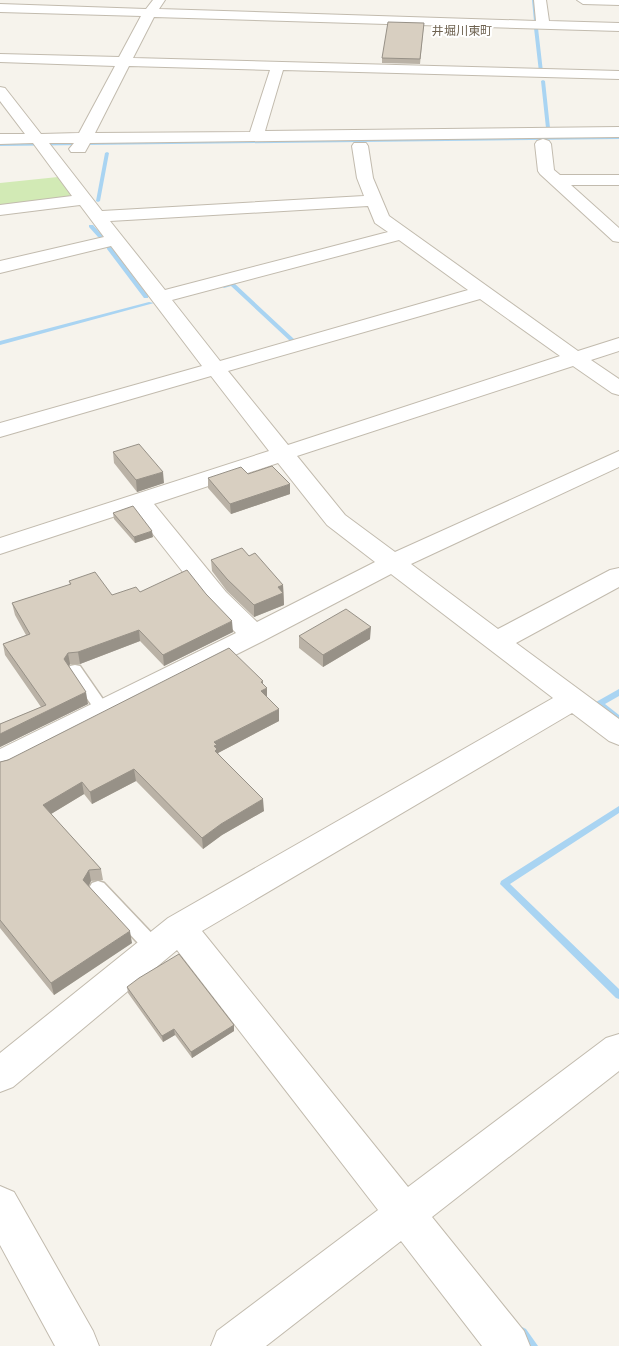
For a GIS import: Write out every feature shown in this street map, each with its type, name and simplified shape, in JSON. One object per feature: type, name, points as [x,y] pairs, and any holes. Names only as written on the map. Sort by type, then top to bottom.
[{"type":"street","points":[[82,143],[122,63],[158,0]]},
{"type":"street","points":[[540,0],[543,25]]},
{"type":"street","points":[[583,0],[619,1]]},
{"type":"street","points":[[0,8],[619,27]]},
{"type":"street","points":[[0,58],[548,79],[566,74],[619,74]]},
{"type":"street","points":[[122,63],[276,71],[336,70]]},
{"type":"street","points":[[256,136],[276,71]]},
{"type":"street","points":[[0,92],[336,520],[619,734]]},
{"type":"street","points":[[0,150],[42,144],[256,136],[619,132]]},
{"type":"street","points":[[0,139],[42,144]]},
{"type":"street","points":[[82,143],[360,146],[619,143]]},
{"type":"street","points":[[542,144],[546,171],[619,237]]},
{"type":"street","points":[[360,146],[365,178],[381,219],[619,389]]},
{"type":"street","points":[[555,180],[619,180]]},
{"type":"street","points":[[0,210],[85,199]]},
{"type":"street","points":[[98,216],[374,201]]},
{"type":"street","points":[[161,297],[401,234]]},
{"type":"street","points":[[0,267],[116,240]]},
{"type":"street","points":[[0,430],[482,292]]},
{"type":"street","points":[[0,546],[619,344]]},
{"type":"street","points":[[0,762],[34,742],[254,635],[394,562],[619,458]]},
{"type":"street","points":[[139,500],[217,598],[254,635]]},
{"type":"street","points":[[498,642],[619,576]]},
{"type":"street","points":[[0,1075],[168,939],[574,699]]},
{"type":"street","points":[[168,939],[405,1214],[509,1346]]},
{"type":"street","points":[[232,1346],[619,1050]]},
{"type":"street","points":[[0,1206],[78,1346]]},
{"type":"lane","points":[[75,670],[102,709]]},
{"type":"lane","points":[[98,888],[168,939]]},
{"type":"green space","points":[[58,177],[71,194],[67,198],[0,206],[0,183]]},
{"type":"building","points":[[388,22],[424,23],[420,59],[382,58]]},
{"type":"building","points":[[139,444],[163,472],[136,480],[113,452]]},
{"type":"building","points":[[272,466],[290,484],[230,504],[208,478],[241,467],[248,474]]},
{"type":"building","points":[[133,506],[152,531],[134,537],[113,513]]},
{"type":"building","points":[[242,548],[249,556],[255,553],[283,585],[278,587],[283,593],[254,605],[227,579],[211,560]]},
{"type":"building","points":[[187,570],[206,594],[232,621],[163,655],[139,630],[78,652],[68,653],[64,659],[86,692],[0,734],[0,724],[46,705],[3,644],[30,634],[12,603],[71,584],[69,581],[95,572],[112,595],[136,587],[140,592]]},
{"type":"building","points":[[346,609],[371,627],[323,655],[299,636]]},
{"type":"building","points":[[229,648],[263,681],[261,682],[267,688],[261,691],[279,709],[214,742],[217,745],[214,746],[217,749],[215,751],[263,799],[221,824],[202,838],[134,769],[90,792],[82,782],[43,805],[101,869],[89,870],[83,880],[130,931],[51,983],[0,920],[0,762],[8,760]]},
{"type":"building","points":[[179,954],[234,1025],[191,1052],[174,1029],[162,1036],[127,987]]},
{"type":"waterway","points":[[534,0],[536,21]]},
{"type":"waterway","points":[[536,28],[541,72]]},
{"type":"waterway","points":[[543,81],[548,128]]},
{"type":"waterway","points":[[0,145],[619,138]]},
{"type":"waterway","points":[[98,201],[107,153]]},
{"type":"waterway","points":[[91,226],[100,236]]},
{"type":"waterway","points":[[109,248],[146,297]]},
{"type":"waterway","points":[[224,286],[232,284],[292,340]]},
{"type":"waterway","points":[[0,343],[151,303]]},
{"type":"waterway","points":[[619,692],[599,704],[619,719]]},
{"type":"waterway","points":[[619,809],[504,884],[619,995]]},
{"type":"waterway","points":[[522,1333],[532,1346]]},
{"type":"district","name":"井堀川東町","points":[[462,31]]}]
